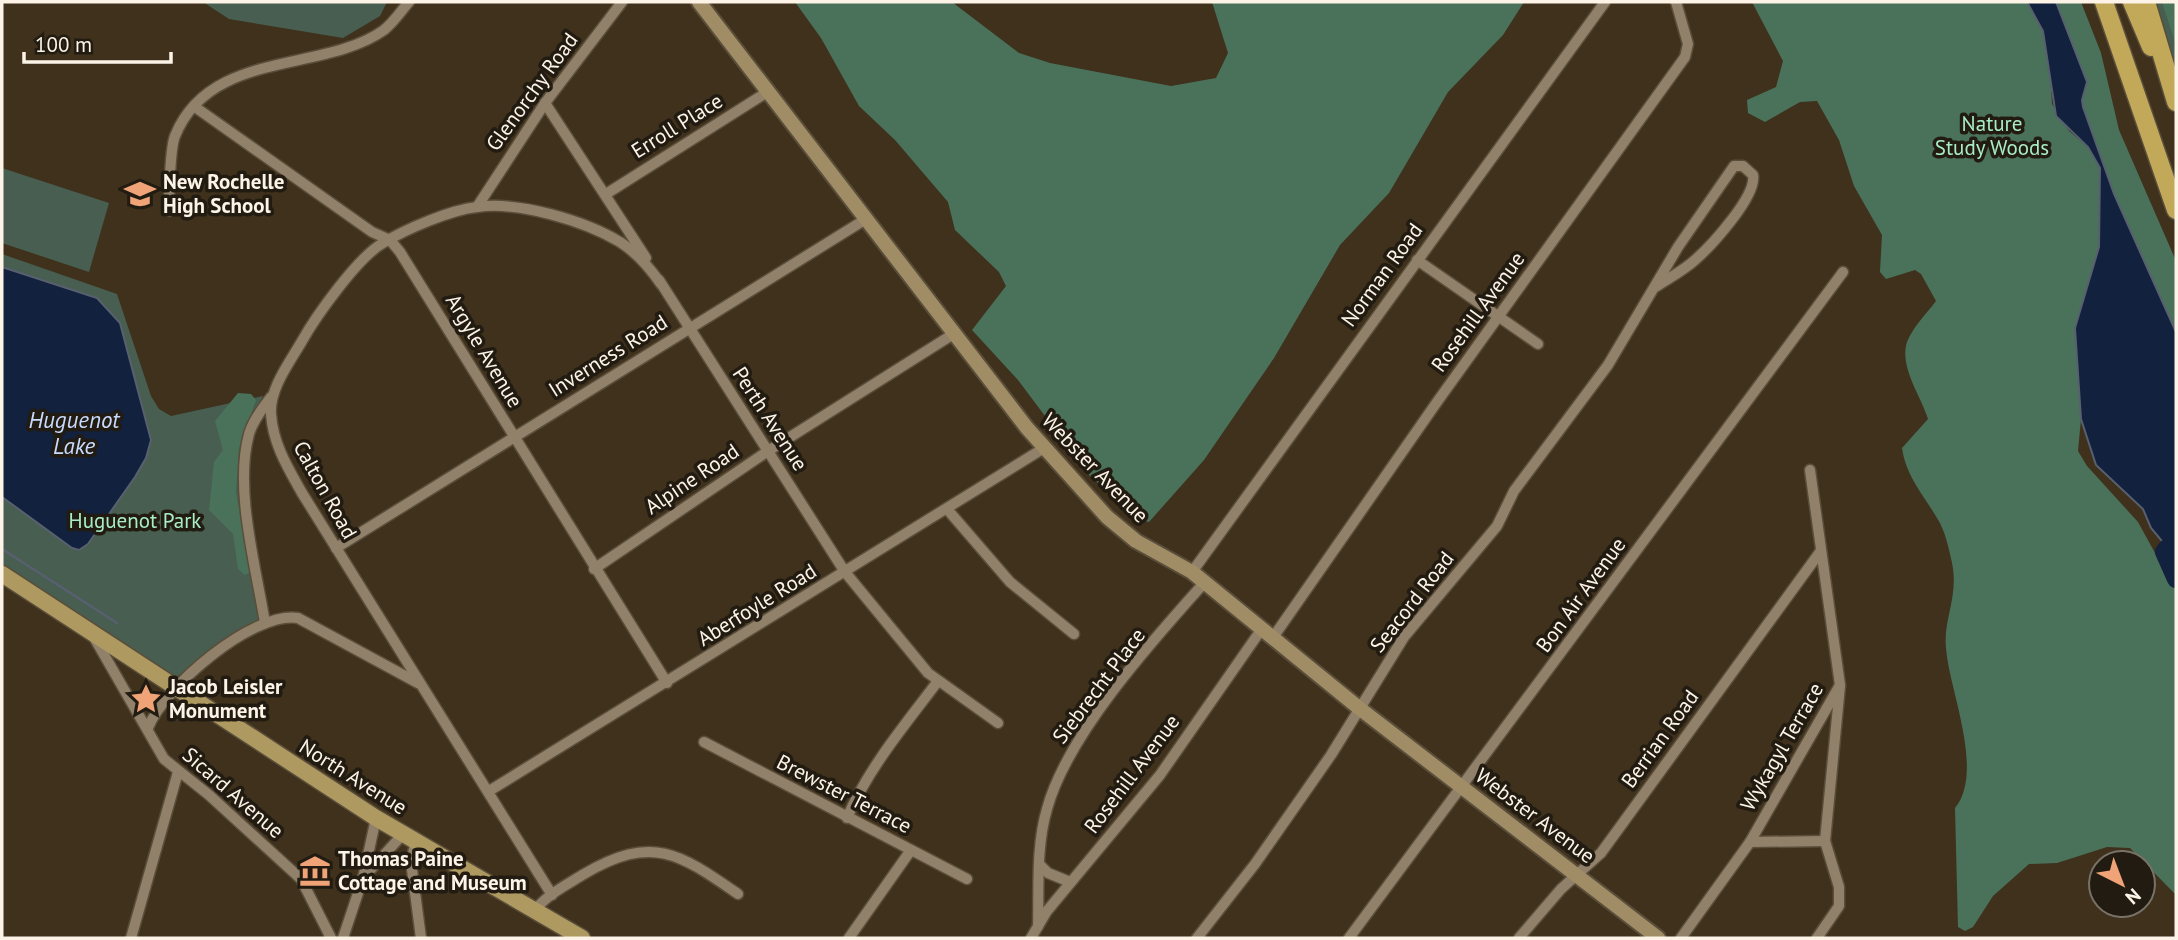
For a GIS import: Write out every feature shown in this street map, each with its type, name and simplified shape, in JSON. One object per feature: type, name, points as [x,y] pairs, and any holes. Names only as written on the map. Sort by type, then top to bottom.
[{"type":"highway","points":[[2104,2],[2176,210]]},
{"type":"highway","points":[[2132,2],[2175,98]]},
{"type":"highway","points":[[2146,2],[2175,98]]},
{"type":"main road","name":"North Avenue","points":[[2,574],[376,818],[582,938]]},
{"type":"street","points":[[169,211],[174,139],[195,107],[230,81],[261,68],[335,51],[383,30],[407,2]]},
{"type":"street","name":"Glenorchy Road","points":[[477,206],[545,103],[622,2]]},
{"type":"street","name":"Webster Avenue","points":[[699,2],[1044,448],[1107,517],[1136,541],[1192,572],[1359,708],[1658,938]]},
{"type":"street","name":"Norman Road","points":[[1192,572],[1605,2]]},
{"type":"street","name":"Rosehill Avenue","points":[[1031,938],[1070,883],[1160,775],[1266,634],[1499,317],[1685,57],[1688,44],[1676,2]]},
{"type":"street","name":"Erroll Place","points":[[606,194],[769,91]]},
{"type":"street","name":"Perth Avenue","points":[[545,103],[606,194],[845,572],[895,636],[938,681],[998,723]]},
{"type":"street","name":"Argyle Avenue","points":[[195,107],[372,232],[390,240],[426,293],[594,569],[667,683]]},
{"type":"street","name":"Seacord Road","points":[[1197,938],[1255,864],[1331,755],[1404,637],[1497,526],[1514,491],[1608,365],[1654,288],[1724,177],[1734,166],[1743,166],[1753,175],[1754,183],[1734,217],[1695,261],[1654,288]]},
{"type":"street","name":"Calton Road","points":[[552,895],[489,791],[418,683],[280,452],[271,412],[276,390],[313,322],[369,256],[390,240],[419,226],[477,206],[532,211],[582,224],[621,243],[648,266],[662,284]]},
{"type":"street","name":"Inverness Road","points":[[336,548],[866,219]]},
{"type":"street","points":[[1418,260],[1538,344]]},
{"type":"street","name":"Bon Air Avenue","points":[[1349,938],[1843,272]]},
{"type":"street","name":"Alpine Road","points":[[594,569],[768,451],[955,333]]},
{"type":"street","points":[[265,623],[245,490],[245,461],[253,424],[276,390]]},
{"type":"street","name":"Aberfoyle Road","points":[[489,791],[1044,448]]},
{"type":"street","name":"Wykagyl Terrace","points":[[1681,938],[1750,842],[1840,685],[1810,470]]},
{"type":"street","points":[[947,509],[1010,582],[1074,634]]},
{"type":"street","name":"Berrian Road","points":[[1519,938],[1601,853],[1820,552]]},
{"type":"street","name":"Siebrecht Place","points":[[1038,926],[1040,865],[1046,812],[1061,771],[1098,713],[1204,583]]},
{"type":"street","points":[[148,728],[174,688],[212,656],[265,623],[284,616],[298,618],[418,683]]},
{"type":"street","name":"Sicard Avenue","points":[[94,636],[148,728],[158,752],[301,880],[331,938]]},
{"type":"street","points":[[847,818],[859,790],[938,681]]},
{"type":"street","points":[[1817,938],[1834,917],[1840,896],[1825,841],[1840,685]]},
{"type":"street","name":"Brewster Terrace","points":[[705,741],[967,879]]},
{"type":"street","points":[[131,938],[178,772]]},
{"type":"street","points":[[343,938],[363,878],[376,818]]},
{"type":"street","points":[[363,878],[410,837]]},
{"type":"street","points":[[410,837],[421,938]]},
{"type":"street","points":[[1750,842],[1825,841]]},
{"type":"street","points":[[849,938],[911,850]]},
{"type":"street","points":[[536,909],[552,895],[605,862],[648,851],[691,861],[738,894]]},
{"type":"street","points":[[1040,865],[1048,873],[1070,883]]},
{"type":"green space","points":[[203,2],[387,2],[380,16],[343,38],[229,19]]},
{"type":"green space","points":[[795,2],[952,2],[1019,53],[1050,63],[1171,86],[1216,78],[1228,53],[1212,2],[1524,2],[1503,35],[1448,92],[1389,193],[1340,245],[1274,358],[1204,460],[1149,522],[1140,520],[1090,476],[1018,380],[972,330],[1006,286],[999,272],[955,230],[948,202],[895,140],[859,106],[821,38]]},
{"type":"green space","name":"Nature Study Woods","points":[[1752,2],[2027,2],[2043,31],[2049,59],[2052,104],[2069,131],[2088,147],[2100,168],[2099,247],[2075,328],[2081,419],[2078,451],[2087,466],[2138,522],[2155,553],[2176,569],[2176,895],[2157,876],[2157,849],[2087,849],[2087,853],[2057,863],[2029,864],[1993,896],[1973,927],[1965,931],[1958,927],[1955,808],[1963,792],[1967,773],[1963,730],[1946,648],[1954,575],[1942,528],[1911,476],[1902,448],[1928,419],[1908,371],[1905,352],[1907,342],[1936,301],[1921,274],[1915,270],[1886,279],[1880,272],[1882,235],[1854,186],[1839,140],[1817,101],[1800,102],[1765,122],[1748,113],[1747,100],[1776,87],[1783,61]]},
{"type":"green space","points":[[2056,2],[2081,2],[2101,53],[2119,130],[2176,261],[2176,332],[2114,194],[2083,108],[2082,100],[2087,82]]},
{"type":"green space","points":[[2156,2],[2176,2],[2176,68]]},
{"type":"green space","points":[[2162,2],[2176,2],[2176,45]]},
{"type":"green space","points":[[2,168],[109,203],[89,272],[2,243]]},
{"type":"green space","name":"Huguenot Park","points":[[2,254],[117,294],[151,396],[159,409],[171,416],[263,396],[250,422],[241,476],[261,621],[172,680],[2,566]]},
{"type":"green space","points":[[238,393],[251,394],[256,400],[239,448],[236,492],[250,572],[245,575],[238,569],[233,534],[209,510],[214,462],[223,450],[215,421]]},
{"type":"water","points":[[2027,2],[2056,2],[2087,82],[2083,107],[2114,194],[2176,332],[2176,558],[2151,528],[2143,509],[2096,465],[2081,419],[2075,328],[2099,247],[2100,168],[2088,147],[2056,116],[2043,31]]},
{"type":"water","name":"Huguenot Lake","points":[[2,267],[97,298],[120,323],[151,440],[146,458],[135,477],[88,544],[79,550],[72,548],[2,497]]},
{"type":"waterway","points":[[2167,548],[2164,552],[2176,579]]},
{"type":"waterway","points":[[2,549],[117,623]]},
{"type":"place","name":"New Rochelle High School","points":[[140,194]]},
{"type":"place","name":"Jacob Leisler Monument","points":[[146,699]]},
{"type":"place","name":"Thomas Paine Cottage and Museum","points":[[315,871]]}]
